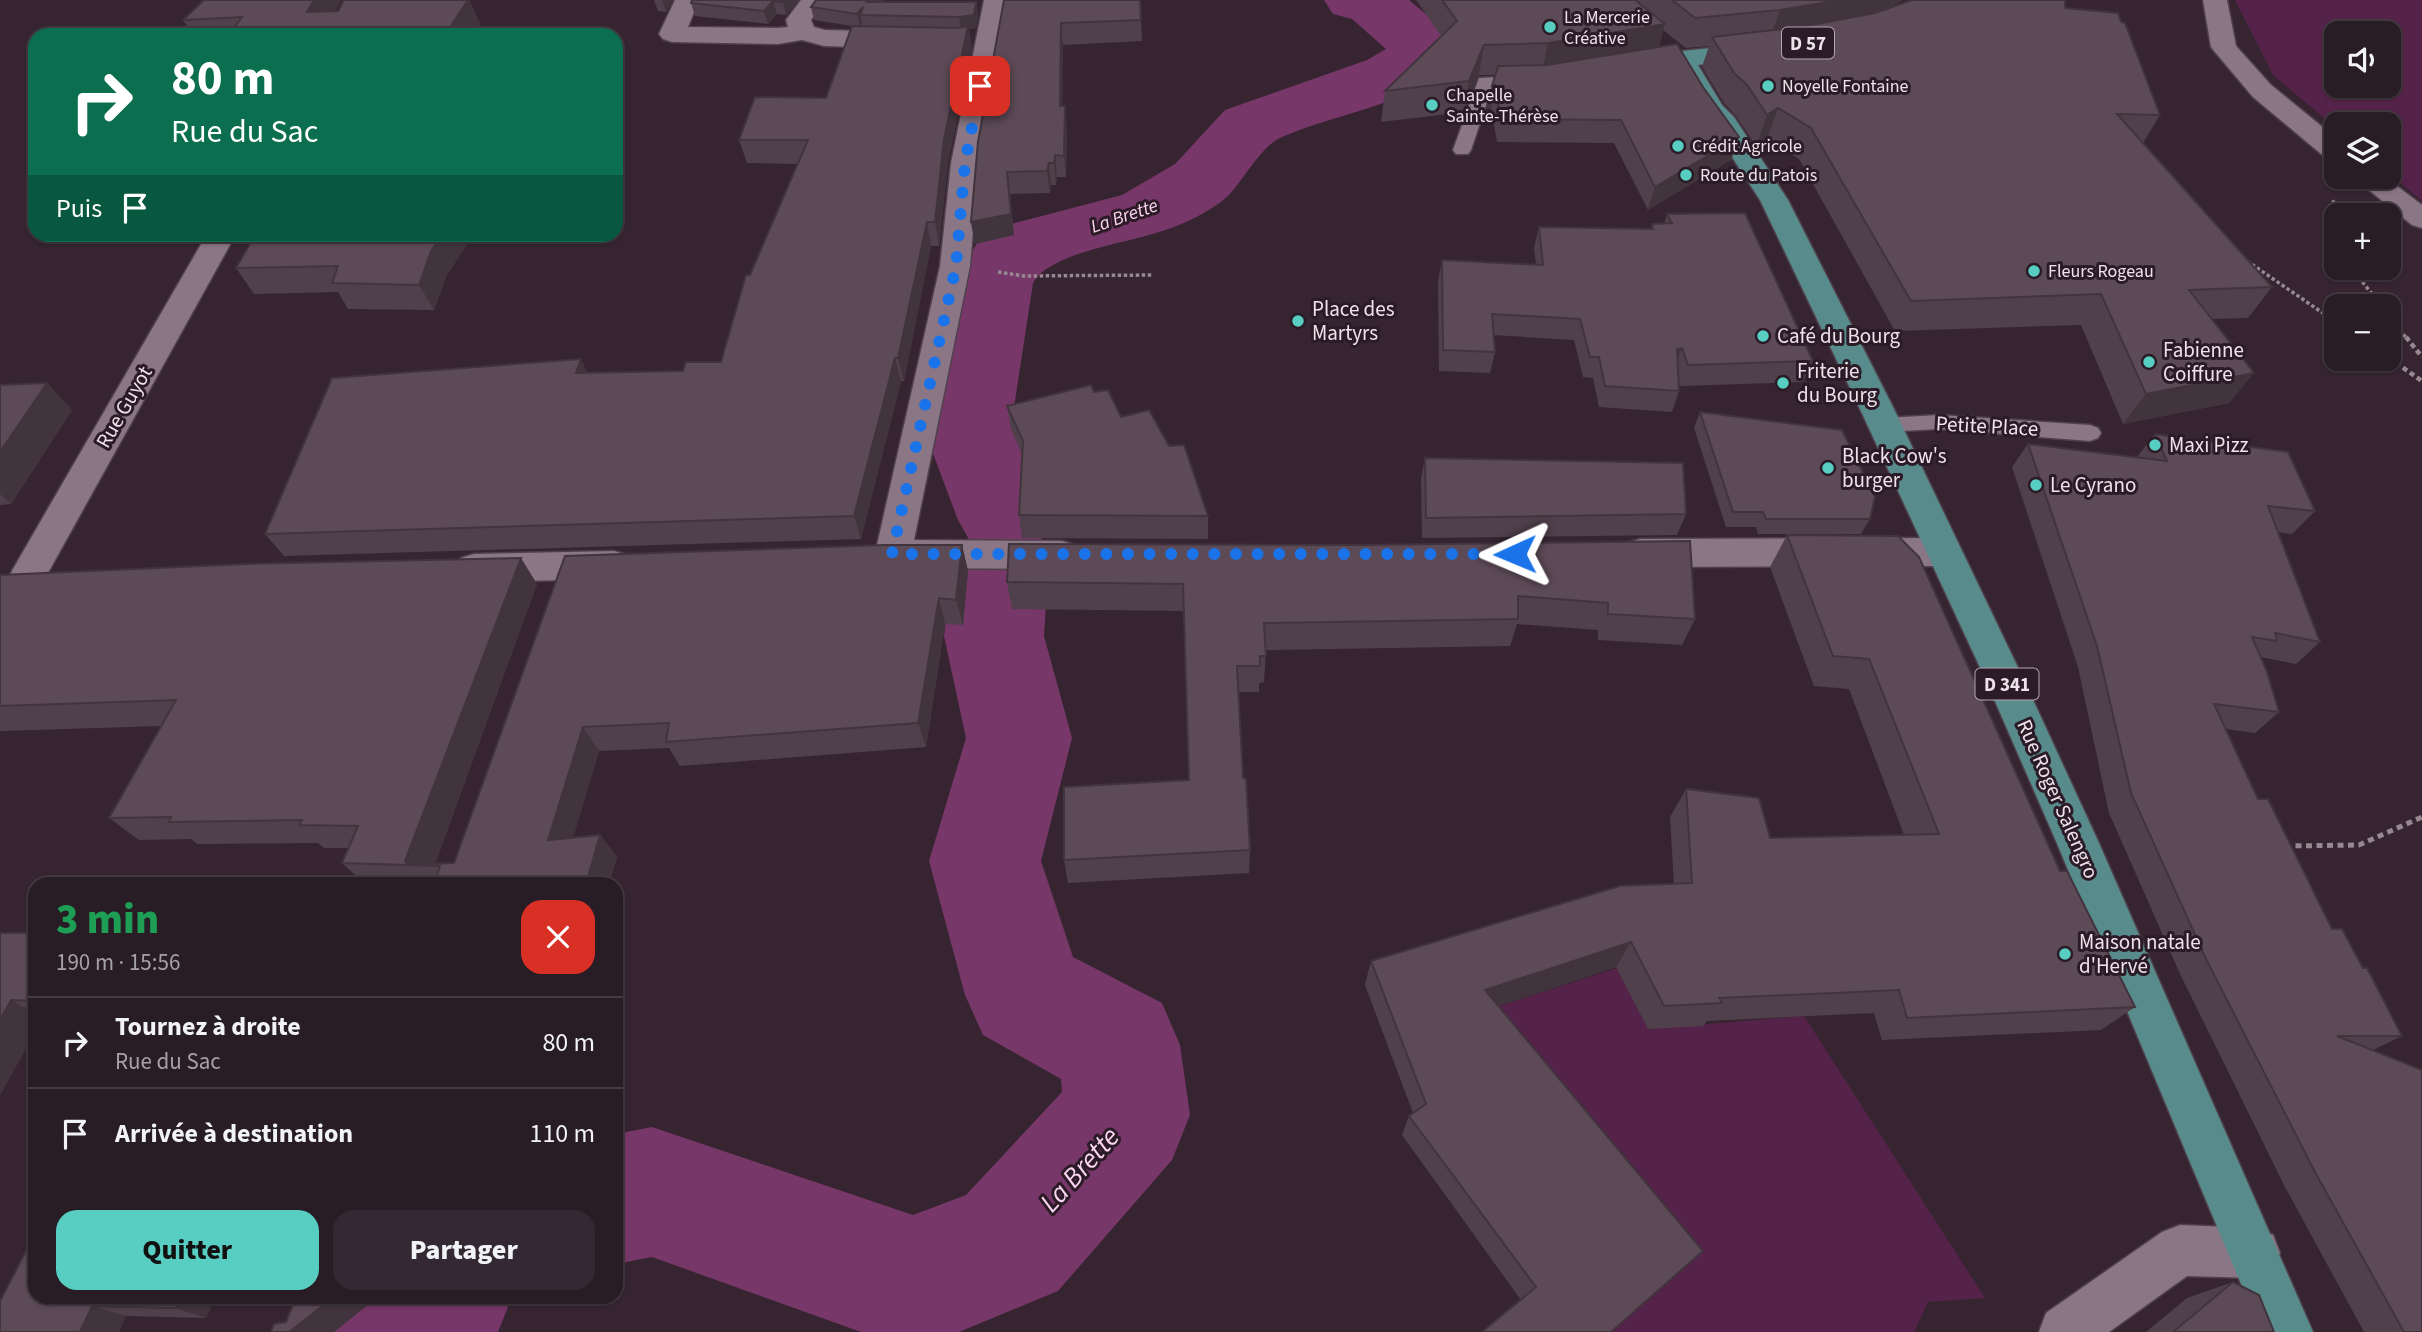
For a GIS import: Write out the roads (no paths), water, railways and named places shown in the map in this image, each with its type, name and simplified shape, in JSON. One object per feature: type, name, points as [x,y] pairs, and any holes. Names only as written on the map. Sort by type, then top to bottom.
[{"type":"main road","name":"D 57","points":[[1676,60],[1782,47]]},
{"type":"main road","name":"Rue Roger Salengro","points":[[1676,60],[1724,123],[1774,200],[1884,425],[2003,676],[2071,828],[2287,1332]]},
{"type":"street","points":[[687,0],[672,34],[778,36],[803,32],[824,38],[920,40]]},
{"type":"street","points":[[803,32],[798,20],[814,0]]},
{"type":"street","points":[[996,0],[975,38],[956,266],[879,555],[1097,555]]},
{"type":"street","points":[[2215,0],[2224,47],[2262,91],[2324,142]]},
{"type":"street","points":[[2383,189],[2422,219]]},
{"type":"street","name":"Rue Guyot","points":[[13,579],[217,242]]},
{"type":"street","points":[[1602,553],[1943,551]]},
{"type":"street","points":[[441,569],[647,563]]},
{"type":"street","points":[[552,604],[565,566]]},
{"type":"street","points":[[13,579],[68,578]]},
{"type":"street","points":[[2065,1332],[2180,1250],[2255,1253]]},
{"type":"lane","points":[[1462,150],[1485,82],[1542,81]]},
{"type":"lane","name":"Petite Place","points":[[1884,425],[1939,422],[2090,433]]},
{"type":"waterway","name":"La Brette","points":[[1005,520],[967,427],[993,283],[1007,258],[1039,241],[1149,211],[1201,180],[1250,125],[1391,75],[1429,51],[1375,5],[1356,0]]},
{"type":"waterway","name":"La Brette","points":[[623,1198],[652,1192],[913,1283],[1011,1244],[1127,1115],[1119,1045],[1025,995],[985,861],[1019,738],[994,636],[1000,571]]},
{"type":"waterway","name":"La Brette","points":[[396,1332],[434,1304]]},
{"type":"place","name":"La Mercerie Créative","points":[[1550,27]]},
{"type":"place","name":"Noyelle Fontaine","points":[[1768,86]]},
{"type":"place","name":"Chapelle Sainte-Thérèse","points":[[1432,105]]},
{"type":"place","name":"Crédit Agricole","points":[[1678,146]]},
{"type":"place","name":"Route du Patois","points":[[1686,175]]},
{"type":"place","name":"Fleurs Rogeau","points":[[2034,271]]},
{"type":"place","name":"Place des Martyrs","points":[[1298,321]]},
{"type":"place","name":"Café du Bourg","points":[[1763,336]]},
{"type":"place","name":"Fabienne Coiffure","points":[[2149,362]]},
{"type":"place","name":"Friterie du Bourg","points":[[1783,383]]},
{"type":"place","name":"Maxi Pizz","points":[[2155,445]]},
{"type":"place","name":"Black Cow's burger","points":[[1828,468]]},
{"type":"place","name":"Le Cyrano","points":[[2036,485]]},
{"type":"place","name":"Maison natale d'Hervé","points":[[2065,954]]}]
